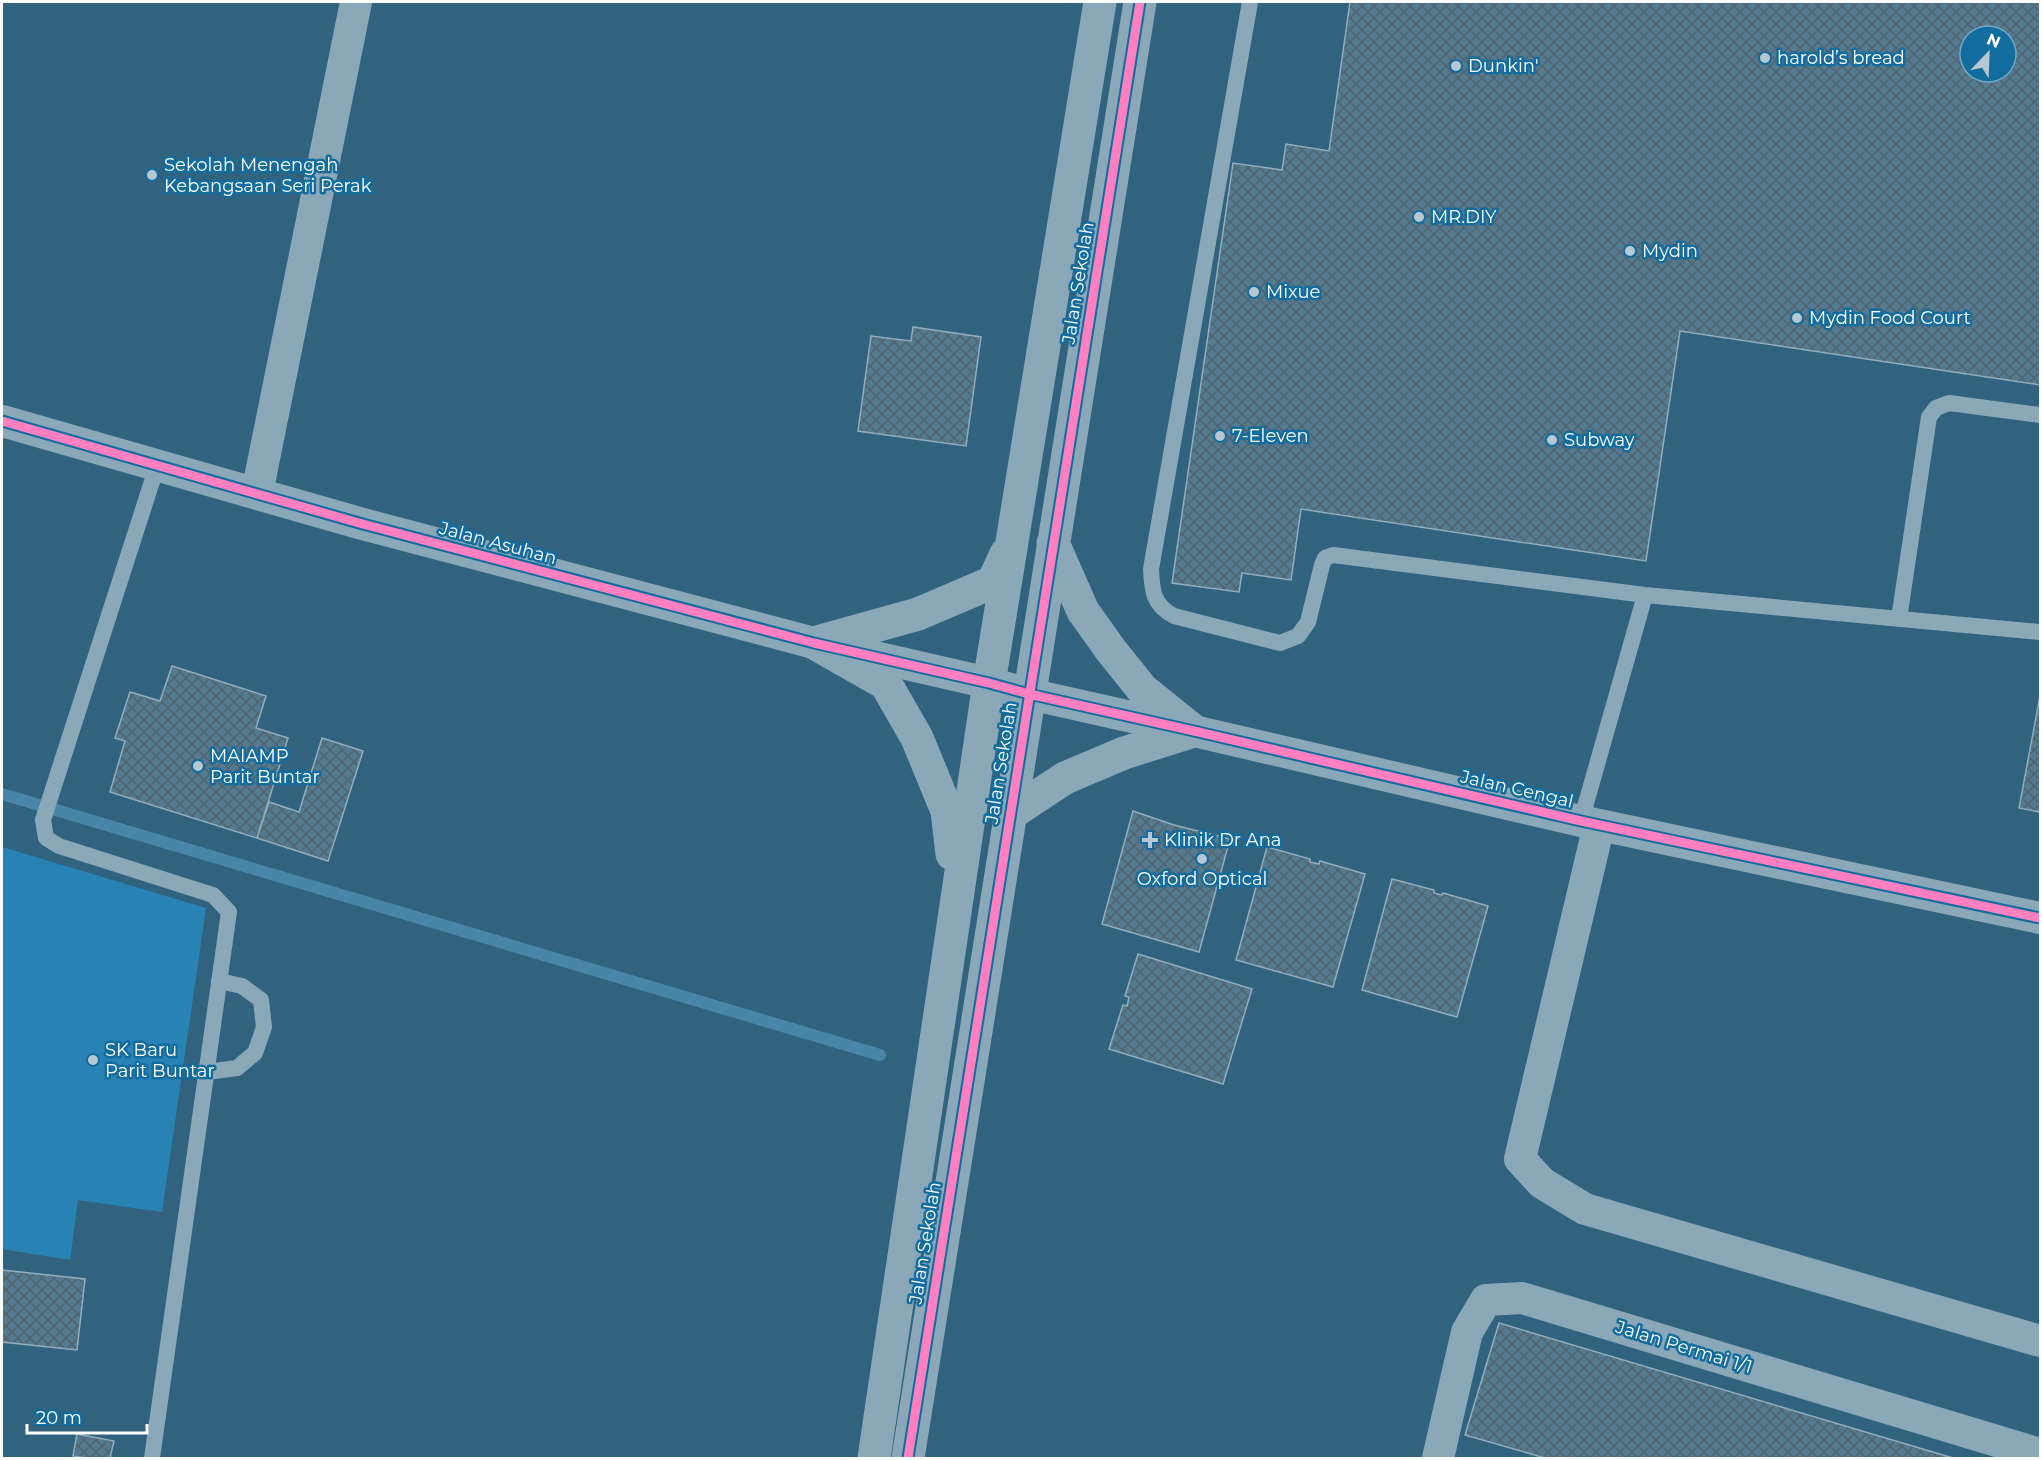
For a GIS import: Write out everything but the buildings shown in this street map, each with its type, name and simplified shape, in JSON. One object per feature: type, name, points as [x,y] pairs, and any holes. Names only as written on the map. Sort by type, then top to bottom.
[{"type":"street","points":[[257,493],[356,2]]},
{"type":"street","name":"Jalan Sekolah","points":[[874,1458],[989,683],[1100,2]]},
{"type":"street","name":"Jalan Sekolah","points":[[908,1458],[1140,2]]},
{"type":"street","name":"Jalan Asuhan","points":[[2,421],[359,523],[814,643],[989,683]]},
{"type":"street","points":[[814,643],[918,614],[993,582],[1012,542]]},
{"type":"street","points":[[1053,543],[1083,611],[1110,649],[1142,689],[1194,731]]},
{"type":"street","points":[[814,643],[886,684],[917,738],[947,811],[957,900]]},
{"type":"street","name":"Jalan Cengal","points":[[989,683],[1590,823],[2040,918]]},
{"type":"street","points":[[1010,814],[1065,778],[1124,753],[1194,731]]},
{"type":"street","points":[[1590,823],[1520,1159],[1542,1183],[1585,1209],[2040,1341]]},
{"type":"street","name":"Jalan Permai 1/1","points":[[1438,1458],[1467,1332],[1486,1300],[1522,1298],[2040,1454]]},
{"type":"lane","points":[[1250,2],[1151,569],[1152,590],[1162,609],[1174,616],[1280,643],[1298,636],[1308,622],[1322,565],[1325,558],[1333,555],[1645,595],[2040,632]]},
{"type":"lane","points":[[1899,619],[1929,417],[1936,408],[1949,403],[2040,415]]},
{"type":"lane","points":[[152,1458],[229,912],[213,895],[58,846],[46,838],[43,820],[157,466]]},
{"type":"lane","points":[[1590,823],[1645,595]]},
{"type":"lane","points":[[207,1072],[237,1068],[255,1053],[264,1027],[261,1000],[242,986],[219,981]]},
{"type":"shaded area","name":"SK Baru Parit Buntar","points":[[2,847],[206,908],[162,1212],[78,1200],[70,1260],[2,1249]]},
{"type":"waterway","points":[[2,794],[880,1055]]},
{"type":"cycle path","points":[[908,1458],[1140,2]]},
{"type":"cycle path","points":[[2,421],[359,523],[814,643],[1581,821],[2040,918]]},
{"type":"place","name":"harold’s bread","points":[[1765,58]]},
{"type":"place","name":"Dunkin'","points":[[1456,66]]},
{"type":"place","name":"Sekolah Menengah Kebangsaan Seri Perak","points":[[152,175]]},
{"type":"place","name":"MR.DIY","points":[[1419,217]]},
{"type":"place","name":"Mydin","points":[[1630,251]]},
{"type":"place","name":"Mixue","points":[[1254,292]]},
{"type":"place","name":"Mydin Food Court","points":[[1797,318]]},
{"type":"place","name":"7-Eleven","points":[[1220,436]]},
{"type":"place","name":"Subway","points":[[1552,440]]},
{"type":"place","name":"MAIAMP Parit Buntar","points":[[198,766]]},
{"type":"place","name":"Klinik Dr Ana","points":[[1150,840]]},
{"type":"place","name":"Oxford Optical","points":[[1202,859]]},
{"type":"place","name":"SK Baru Parit Buntar","points":[[93,1060]]}]
